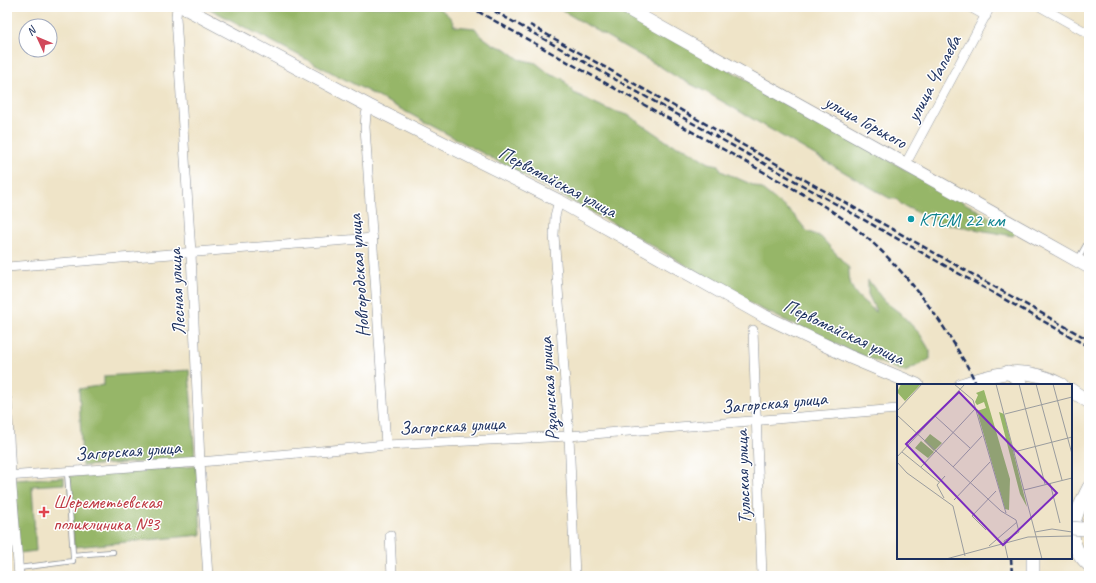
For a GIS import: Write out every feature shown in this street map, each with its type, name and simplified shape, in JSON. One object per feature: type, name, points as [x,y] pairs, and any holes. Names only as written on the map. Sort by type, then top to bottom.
[{"type":"street","name":"Лесная улица","points":[[177,7],[176,17],[191,253],[200,462],[208,576]]},
{"type":"street","name":"Первомайская улица","points":[[183,7],[369,106],[559,201],[764,316],[850,357],[915,384]]},
{"type":"street","name":"улица Горького","points":[[624,7],[639,11],[906,165],[1089,268]]},
{"type":"street","points":[[970,7],[986,16]]},
{"type":"street","name":"улица Чапаева","points":[[906,165],[990,7]]},
{"type":"street","points":[[1041,7],[1089,34]]},
{"type":"street","name":"Новгородская улица","points":[[369,106],[366,114],[365,127],[386,445]]},
{"type":"street","name":"Рязанская улица","points":[[559,201],[554,234],[569,436],[574,576]]},
{"type":"street","points":[[7,267],[373,238]]},
{"type":"street","name":"Тульская улица","points":[[753,330],[762,576]]},
{"type":"street","points":[[1008,372],[1021,384]]},
{"type":"street","points":[[965,384],[1008,372],[1023,372],[1045,381],[1058,384]]},
{"type":"street","points":[[1072,391],[1087,400]]},
{"type":"street","points":[[1072,398],[1087,400]]},
{"type":"street","points":[[7,400],[9,476],[19,572]]},
{"type":"street","name":"Загорская улица","points":[[9,476],[200,462],[386,445],[569,436],[897,409]]},
{"type":"street","points":[[1089,488],[1074,520],[1073,533],[1079,556],[1089,565]]},
{"type":"street","points":[[1072,528],[1089,527]]},
{"type":"street","points":[[390,535],[392,576]]},
{"type":"street","points":[[1033,559],[1033,576]]},
{"type":"lane","points":[[1078,261],[1089,240]]},
{"type":"lane","points":[[19,572],[73,561],[67,472]]},
{"type":"lane","points":[[73,555],[113,552]]},
{"type":"green space","points":[[206,7],[436,7],[447,15],[454,26],[475,28],[480,35],[494,45],[506,49],[519,59],[536,63],[551,75],[562,78],[574,93],[607,109],[628,115],[669,143],[686,149],[709,163],[719,165],[721,171],[762,189],[793,214],[807,231],[821,237],[849,268],[849,277],[853,290],[877,313],[868,294],[868,280],[884,301],[900,313],[920,334],[930,351],[930,359],[905,372],[851,351],[759,308],[629,232],[371,93]]},
{"type":"green space","points":[[556,7],[618,7],[1016,232],[1013,236],[940,223],[902,205],[896,199],[889,198]]},
{"type":"green space","points":[[189,370],[195,459],[82,466],[79,389],[104,385],[104,376]]},
{"type":"green space","points":[[197,466],[201,535],[74,547],[69,476]]},
{"type":"green space","points":[[64,477],[64,484],[32,486],[36,551],[19,553],[14,480]]},
{"type":"railway","points":[[470,7],[843,218],[878,248],[907,278],[945,329],[970,371],[976,384]]},
{"type":"railway","points":[[487,7],[1089,347]]},
{"type":"railway","points":[[530,25],[1089,340]]},
{"type":"railway","points":[[1011,559],[1012,576]]},
{"type":"place","name":"КТСМ 22 км","points":[[911,219]]},
{"type":"place","name":"Шереметьевская поликлиника №3","points":[[44,512]]}]
